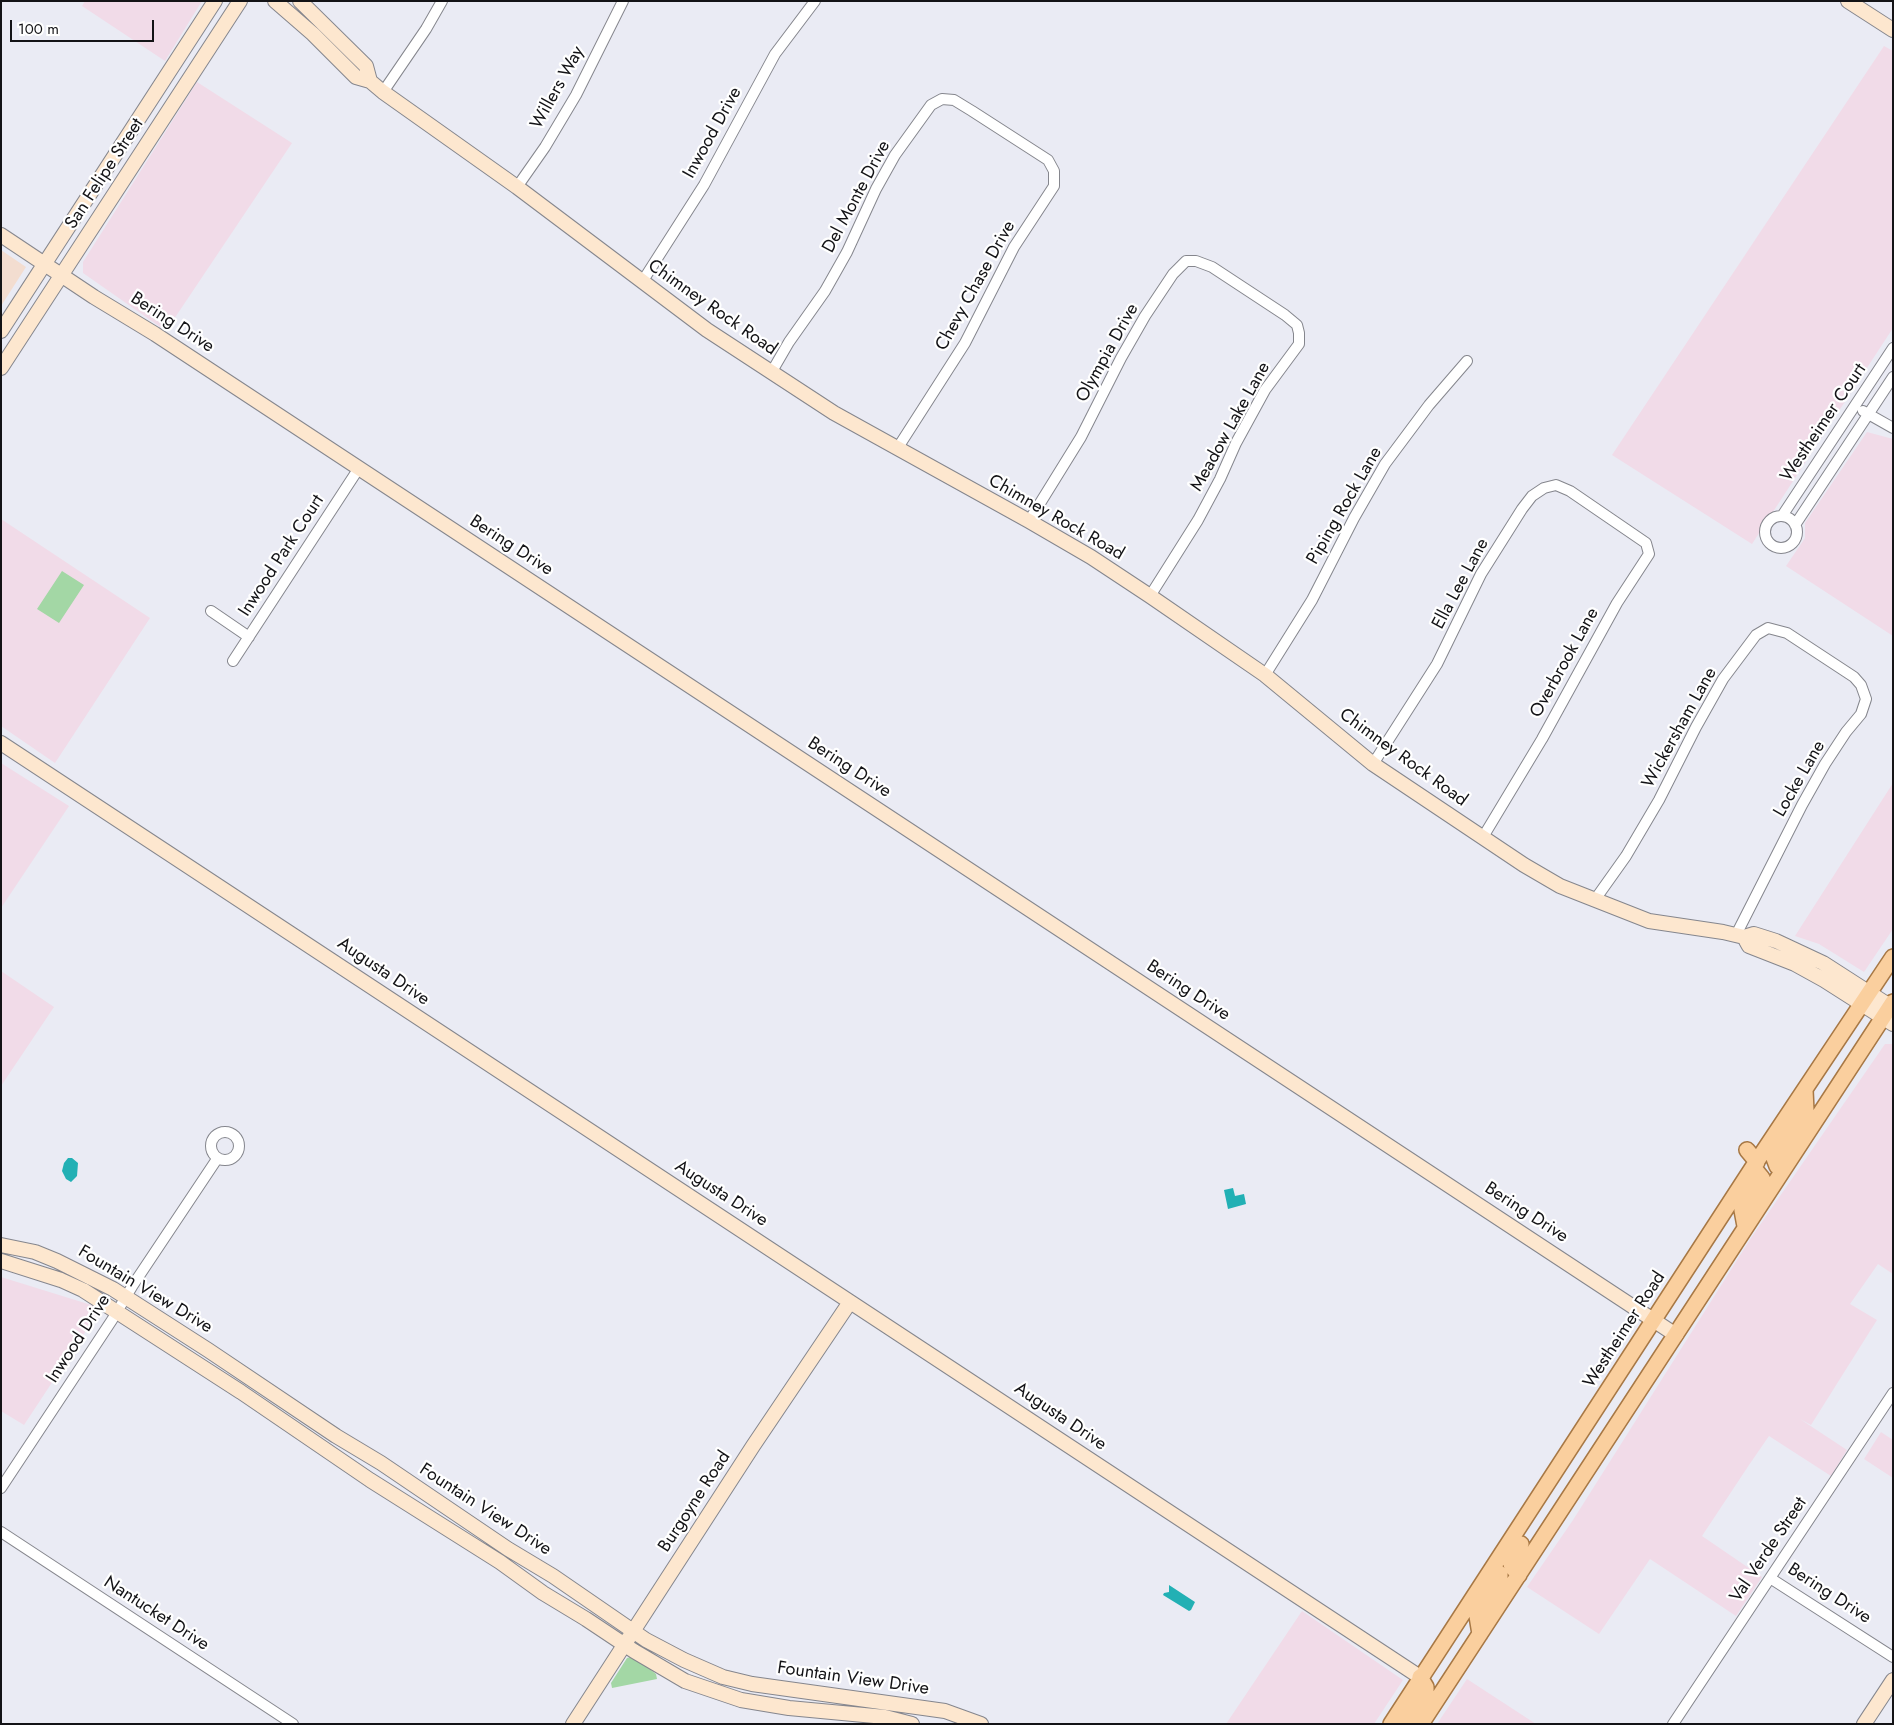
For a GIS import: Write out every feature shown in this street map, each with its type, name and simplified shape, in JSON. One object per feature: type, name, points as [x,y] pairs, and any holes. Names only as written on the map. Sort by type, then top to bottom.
[{"type":"main road","name":"San Felipe Street","points":[[1,331],[215,1]]},
{"type":"main road","name":"San Felipe Street","points":[[1,368],[240,1]]},
{"type":"main road","name":"Chimney Rock Road","points":[[275,1],[313,34],[356,78],[370,81],[517,187],[707,330],[834,413],[1091,557],[1265,675],[1373,764],[1524,865],[1553,882],[1594,901],[1650,921],[1740,936],[1749,946],[1798,958],[1870,993],[1890,1012]]},
{"type":"main road","name":"Chimney Rock Road","points":[[300,1],[366,66],[370,81]]},
{"type":"main road","points":[[1848,1],[1893,30]]},
{"type":"main road","name":"Bering Drive","points":[[1,235],[156,334],[1676,1334]]},
{"type":"main road","name":"Augusta Drive","points":[[1,743],[1420,1677]]},
{"type":"main road","name":"Westheimer Road","points":[[1391,1724],[1755,1165],[1893,957]]},
{"type":"main road","name":"Chimney Rock Road","points":[[1798,958],[1824,980],[1862,1006],[1890,1012]]},
{"type":"main road","points":[[1421,1724],[1520,1575],[1745,1226],[1890,1012]]},
{"type":"main road","points":[[1783,1170],[1777,1166],[1774,1158],[1806,1111],[1805,1090]]},
{"type":"main road","points":[[1745,1226],[1742,1210],[1762,1178],[1747,1150]]},
{"type":"main road","name":"Fountain View Drive","points":[[1,1245],[35,1252],[79,1270],[126,1297],[336,1436],[381,1463],[508,1549],[553,1576],[634,1632],[684,1660],[723,1677],[752,1684],[945,1711],[981,1724]]},
{"type":"main road","name":"Fountain View Drive","points":[[1,1261],[72,1284],[118,1312],[327,1449],[370,1480],[500,1562],[543,1593],[685,1681],[741,1700],[789,1708],[885,1717],[912,1724]]},
{"type":"main road","name":"Burgoyne Road","points":[[573,1724],[753,1446],[850,1302]]},
{"type":"main road","points":[[241,1392],[250,1378]]},
{"type":"main road","points":[[327,1449],[336,1436]]},
{"type":"main road","points":[[414,1506],[423,1492]]},
{"type":"main road","points":[[1520,1575],[1512,1567],[1510,1561],[1542,1511],[1540,1497]]},
{"type":"main road","points":[[500,1562],[508,1549]]},
{"type":"main road","points":[[1480,1634],[1477,1616],[1500,1578],[1500,1574],[1493,1568]]},
{"type":"main road","points":[[1407,1724],[1426,1692],[1426,1687],[1420,1677]]},
{"type":"main road","points":[[1864,1724],[1893,1680]]},
{"type":"main road","points":[[789,1708],[792,1689]]},
{"type":"street","points":[[383,92],[426,29],[442,1]]},
{"type":"street","name":"Willers Way","points":[[517,187],[576,95],[623,1]]},
{"type":"street","name":"Inwood Drive","points":[[642,282],[704,185],[775,54],[815,1]]},
{"type":"street","name":"Del Monte Drive","points":[[771,373],[789,342],[834,275],[890,163],[931,105],[942,99],[954,100],[1000,128]]},
{"type":"street","name":"Chevy Chase Drive","points":[[897,449],[965,343],[1014,247],[1054,186],[1054,171],[1048,160],[1000,128]]},
{"type":"street","name":"Olympia Drive","points":[[1029,521],[1081,437],[1121,358],[1145,316],[1173,274],[1186,261],[1196,261],[1212,267],[1246,289]]},
{"type":"street","name":"Meadow Lake Lane","points":[[1150,596],[1198,520],[1220,479],[1236,443],[1266,390],[1298,344],[1299,333],[1297,325],[1246,289]]},
{"type":"street","name":"Westheimer Court","points":[[1893,348],[1782,516],[1773,518],[1765,529],[1766,538],[1773,546],[1783,548],[1792,543],[1797,534],[1795,524],[1893,377]]},
{"type":"street","name":"Piping Rock Lane","points":[[1265,675],[1312,600],[1354,518],[1385,464],[1429,405],[1467,361]]},
{"type":"street","points":[[1855,406],[1893,428]]},
{"type":"street","name":"Inwood Park Court","points":[[233,661],[359,468]]},
{"type":"street","name":"Ella Lee Lane","points":[[1373,764],[1437,664],[1481,574],[1532,496],[1544,488],[1556,486],[1570,491],[1609,517]]},
{"type":"street","points":[[1782,516],[1790,518],[1795,524]]},
{"type":"street","name":"Overbrook Lane","points":[[1483,837],[1542,739],[1617,603],[1649,554],[1646,543],[1609,517]]},
{"type":"street","points":[[210,612],[249,637]]},
{"type":"street","name":"Wickersham Lane","points":[[1594,901],[1626,856],[1659,800],[1723,679],[1756,635],[1768,628],[1787,633],[1822,656]]},
{"type":"street","name":"Locke Lane","points":[[1740,936],[1802,805],[1825,764],[1846,732],[1861,714],[1866,699],[1861,685],[1854,677],[1822,656]]},
{"type":"street","name":"Inwood Drive","points":[[1,1488],[218,1158]]},
{"type":"street","name":"Val Verde Street","points":[[1673,1724],[1893,1393]]},
{"type":"street","name":"Nantucket Drive","points":[[1,1532],[293,1724]]},
{"type":"street","name":"Bering Drive","points":[[1770,1578],[1893,1657]]},
{"type":"shaded area","points":[[85,1],[202,1],[165,61],[82,6]]},
{"type":"shaded area","points":[[1884,46],[1893,51],[1893,328],[1752,544],[1612,455]]},
{"type":"shaded area","points":[[197,82],[292,143],[166,331],[83,273],[83,262]]},
{"type":"shaded area","points":[[1,250],[26,267],[1,306]]},
{"type":"shaded area","points":[[1867,432],[1893,439],[1893,636],[1786,566],[1805,538],[1805,523]]},
{"type":"shaded area","points":[[1,519],[150,618],[55,763],[1,726]]},
{"type":"shaded area","points":[[1,763],[69,806],[1,908]]},
{"type":"shaded area","points":[[1893,783],[1893,929],[1864,972],[1819,944],[1795,936]]},
{"type":"shaded area","points":[[1,971],[54,1007],[1,1086]]},
{"type":"shaded area","points":[[1885,1044],[1893,1044],[1893,1274],[1878,1264],[1850,1304],[1877,1320],[1811,1425],[1800,1419],[1847,1450],[1831,1476],[1769,1436],[1749,1465],[1702,1536],[1762,1577],[1736,1616],[1650,1559],[1599,1634],[1527,1587],[1573,1520],[1751,1238]]},
{"type":"shaded area","points":[[1,1277],[101,1308],[24,1425],[1,1411]]},
{"type":"shaded area","points":[[1881,1432],[1893,1440],[1893,1478],[1864,1459]]},
{"type":"shaded area","points":[[1302,1611],[1403,1680],[1374,1724],[1226,1724]]},
{"type":"shaded area","points":[[1467,1679],[1536,1724],[1437,1724]]},
{"type":"green space","points":[[62,571],[84,585],[59,623],[37,609]]},
{"type":"green space","points":[[634,1656],[656,1674],[657,1679],[612,1688],[611,1683],[627,1658]]},
{"type":"water","points":[[68,1158],[72,1158],[78,1163],[77,1176],[71,1182],[66,1179],[62,1171],[64,1163]]},
{"type":"water","points":[[1233,1188],[1235,1196],[1244,1194],[1246,1204],[1228,1209],[1224,1190]]},
{"type":"water","points":[[1169,1585],[1195,1602],[1191,1610],[1189,1611],[1163,1595],[1169,1592]]}]
